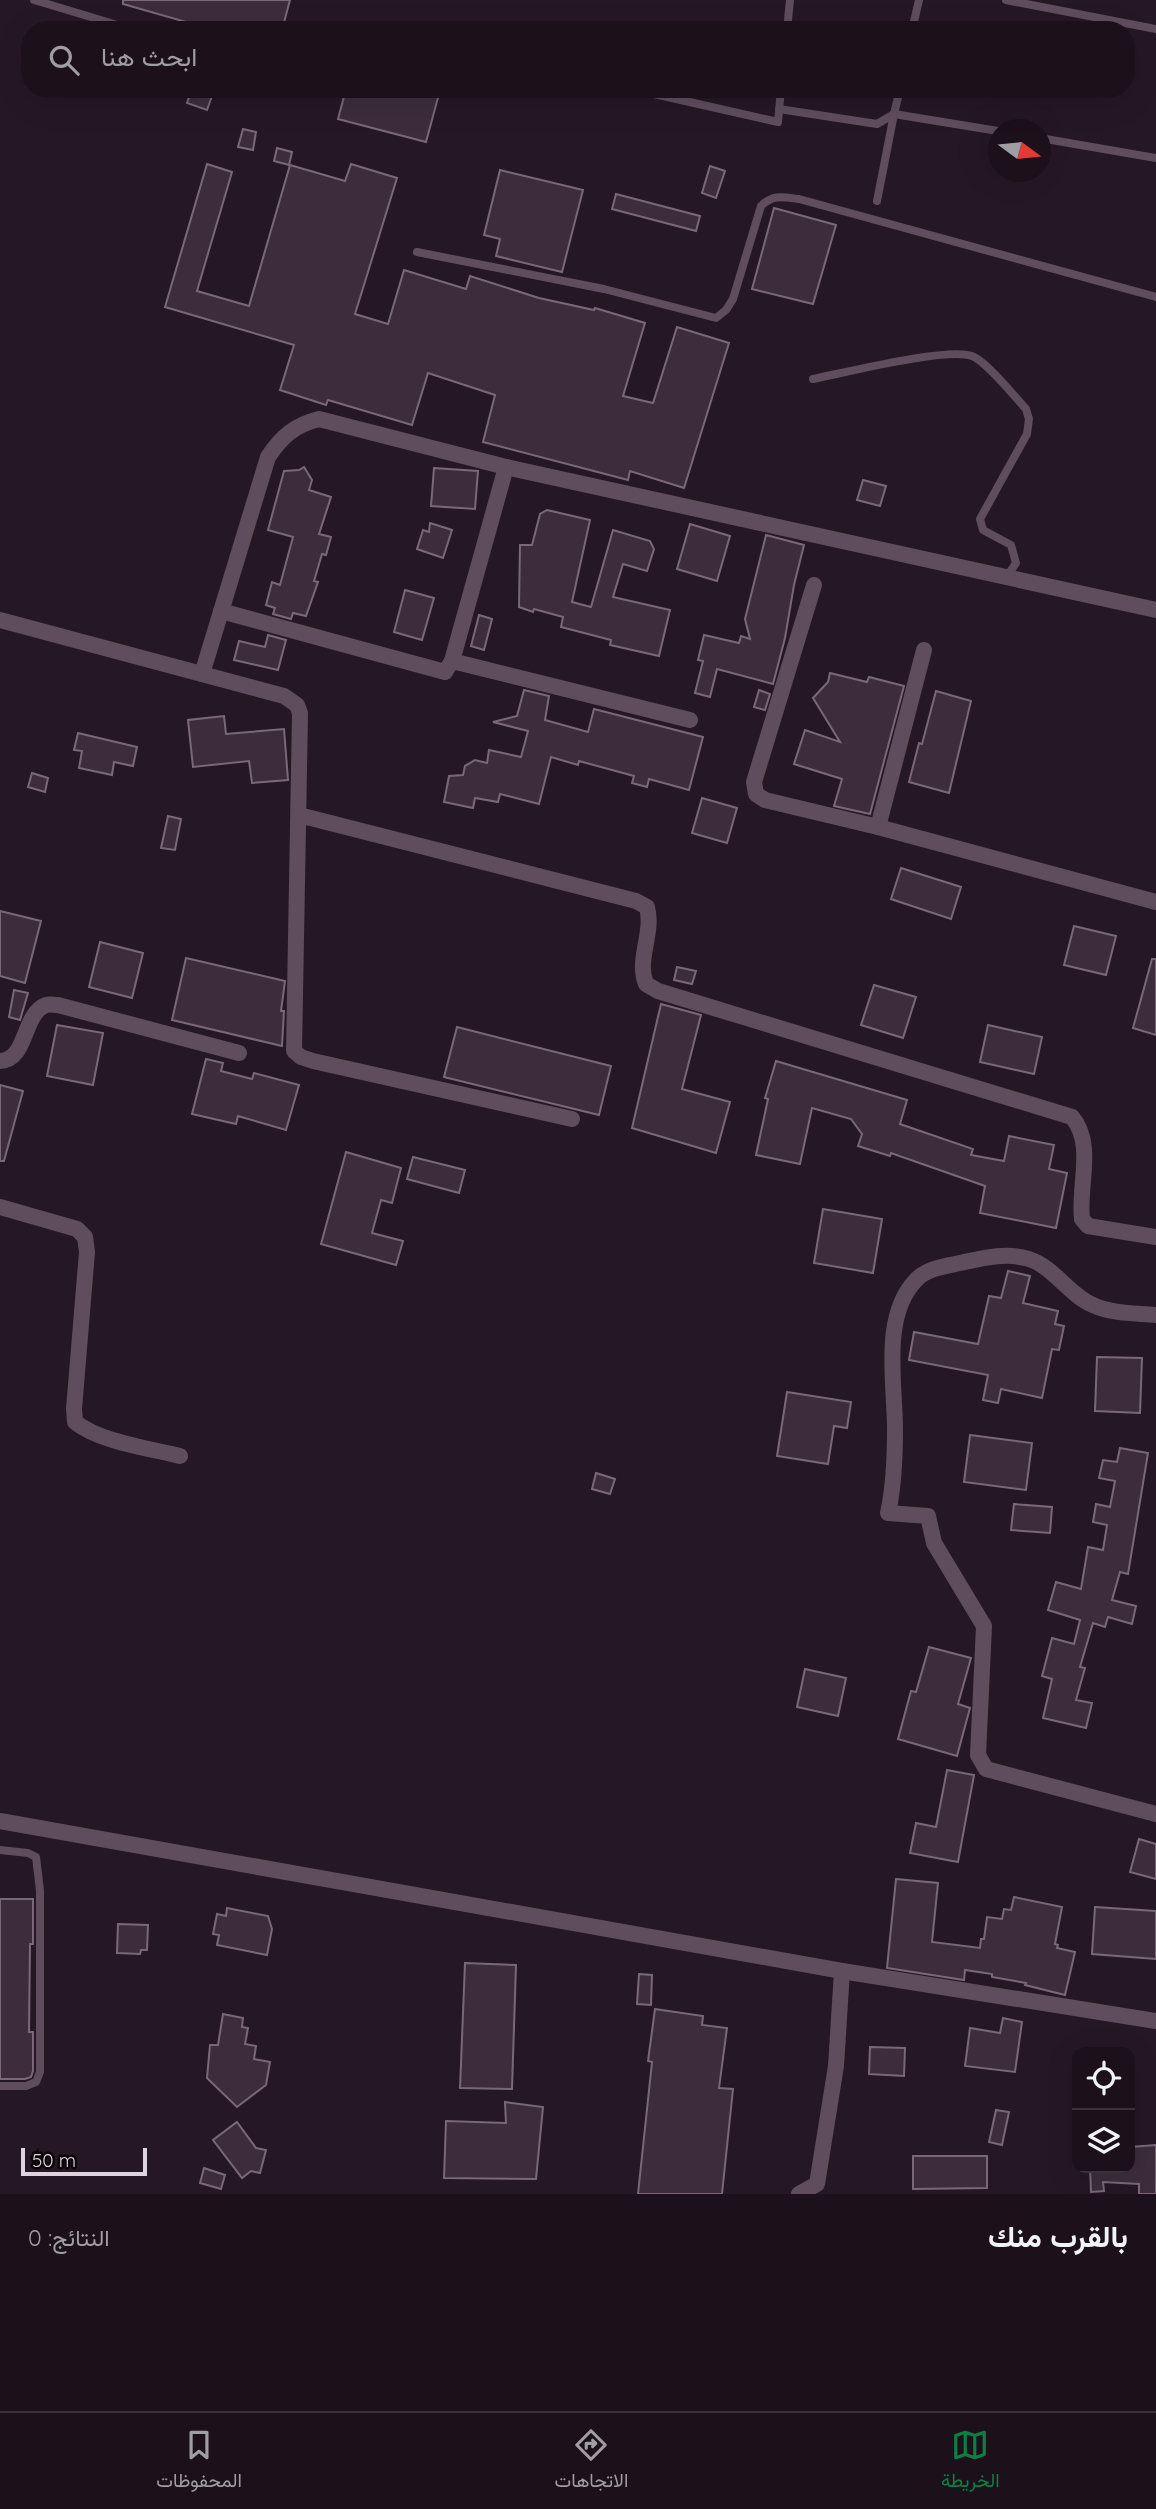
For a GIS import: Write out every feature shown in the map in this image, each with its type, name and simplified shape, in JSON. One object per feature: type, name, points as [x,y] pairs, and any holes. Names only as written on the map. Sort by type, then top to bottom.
[{"type":"street","points":[[202,674],[268,457],[279,440],[304,422],[319,419],[506,467],[1156,610]]},
{"type":"street","points":[[221,611],[445,672],[452,661],[506,467]]},
{"type":"street","points":[[814,585],[754,782],[756,794],[765,800],[878,827],[1156,902]]},
{"type":"street","points":[[0,620],[284,696],[297,705],[300,713],[294,1051],[313,1061],[572,1119]]},
{"type":"street","points":[[878,827],[924,650]]},
{"type":"street","points":[[452,661],[690,720]]},
{"type":"street","points":[[299,815],[636,901],[647,907],[650,919],[642,973],[646,984],[658,990],[1072,1117],[1079,1126],[1084,1141],[1082,1219],[1088,1226],[1156,1237]]},
{"type":"street","points":[[0,1061],[6,1061],[16,1053],[34,1015],[45,1005],[58,1005],[239,1053]]},
{"type":"street","points":[[0,1207],[70,1226],[85,1237],[87,1252],[75,1422],[100,1435],[180,1456]]},
{"type":"street","points":[[1156,1315],[1108,1310],[1092,1305],[1030,1259],[988,1257],[935,1268],[916,1279],[904,1299],[891,1359],[895,1429],[893,1489],[888,1514],[928,1516],[934,1543],[984,1626],[978,1755],[986,1769],[1156,1814]]},
{"type":"street","points":[[0,1821],[842,1970],[1156,2021]]},
{"type":"street","points":[[799,2194],[817,2184],[836,2066],[842,1970]]},
{"type":"lane","points":[[34,0],[104,21]]},
{"type":"lane","points":[[788,21],[790,0]]},
{"type":"lane","points":[[914,21],[919,0]]},
{"type":"lane","points":[[1006,0],[1115,21]]},
{"type":"lane","points":[[1135,25],[1156,29]]},
{"type":"lane","points":[[672,98],[778,122],[780,98]]},
{"type":"lane","points":[[877,201],[898,98]]},
{"type":"lane","points":[[779,109],[877,124],[894,114],[988,129]]},
{"type":"lane","points":[[1051,140],[1156,158]]},
{"type":"lane","points":[[417,252],[604,289],[716,318],[726,310],[733,299],[761,206],[768,199],[778,196],[799,199],[1156,297]]},
{"type":"lane","points":[[813,379],[949,354],[972,356],[982,362],[1026,409],[1029,418],[1027,434],[980,519],[983,530],[1011,545],[1016,563],[1006,578]]},
{"type":"lane","points":[[0,1850],[28,1853],[36,1857],[40,1891],[40,2072],[36,2082],[26,2086],[0,2086]]},
{"type":"building","points":[[123,0],[290,0],[284,21],[182,21],[123,4]]},
{"type":"building","points":[[189,98],[211,98],[207,110],[187,103]]},
{"type":"building","points":[[344,98],[438,98],[426,142],[338,119]]},
{"type":"building","points":[[243,129],[256,132],[253,150],[238,147]]},
{"type":"building","points":[[277,148],[292,152],[289,165],[274,161]]},
{"type":"building","points":[[207,164],[232,172],[197,291],[249,306],[290,165],[345,181],[351,164],[397,178],[355,314],[388,324],[404,270],[466,289],[470,276],[539,298],[594,310],[595,308],[645,323],[623,396],[653,403],[677,327],[729,343],[684,488],[630,471],[628,480],[483,442],[495,395],[428,373],[412,425],[328,400],[326,405],[280,390],[294,345],[165,307]]},
{"type":"building","points":[[710,166],[725,171],[716,198],[702,193]]},
{"type":"building","points":[[500,170],[583,190],[562,272],[496,256],[500,239],[484,235]]},
{"type":"building","points":[[616,194],[700,216],[696,231],[612,209]]},
{"type":"building","points":[[774,208],[836,225],[813,304],[752,289]]},
{"type":"building","points":[[304,467],[312,480],[309,490],[331,497],[319,534],[331,537],[326,555],[322,554],[314,581],[318,582],[306,616],[293,613],[291,619],[273,614],[275,608],[266,605],[272,582],[280,585],[293,537],[268,530],[284,471]]},
{"type":"building","points":[[434,468],[478,471],[475,509],[431,506]]},
{"type":"building","points":[[863,480],[886,486],[880,506],[857,500]]},
{"type":"building","points":[[547,510],[590,520],[572,602],[591,607],[613,530],[650,541],[654,549],[647,571],[623,564],[613,597],[670,610],[659,656],[610,645],[611,640],[561,627],[563,617],[519,607],[520,545],[532,545],[540,514]]},
{"type":"building","points":[[430,523],[452,530],[443,558],[417,549],[423,530],[429,532]]},
{"type":"building","points":[[690,524],[730,536],[717,581],[677,569]]},
{"type":"building","points":[[766,535],[804,545],[773,684],[717,669],[710,697],[695,693],[703,661],[698,660],[704,635],[739,643],[741,636],[750,639],[745,619]]},
{"type":"building","points":[[405,590],[434,598],[422,640],[394,632]]},
{"type":"building","points":[[479,615],[492,619],[484,650],[471,646]]},
{"type":"building","points":[[268,635],[286,640],[278,670],[234,660],[239,641],[265,647]]},
{"type":"building","points":[[830,673],[867,682],[869,677],[904,686],[870,814],[834,806],[842,779],[794,764],[805,730],[840,742],[813,698],[828,682]]},
{"type":"building","points":[[524,690],[549,696],[545,720],[588,732],[594,709],[703,737],[689,790],[649,779],[647,787],[632,783],[634,776],[579,761],[578,765],[551,757],[539,804],[500,794],[498,802],[475,798],[473,808],[444,802],[449,776],[463,775],[465,766],[475,760],[487,763],[489,750],[521,757],[528,731],[493,722],[517,716]]},
{"type":"building","points":[[759,690],[770,694],[765,710],[754,707]]},
{"type":"building","points":[[936,691],[971,701],[949,793],[909,782]]},
{"type":"building","points":[[224,716],[226,734],[284,729],[288,780],[252,783],[249,761],[193,767],[188,720]]},
{"type":"building","points":[[78,733],[137,747],[133,766],[114,762],[112,775],[79,768],[82,751],[74,750]]},
{"type":"building","points":[[32,773],[48,778],[45,792],[28,787]]},
{"type":"building","points":[[702,798],[737,808],[727,843],[692,833]]},
{"type":"building","points":[[168,816],[181,819],[175,850],[161,848]]},
{"type":"building","points":[[901,868],[961,887],[951,919],[891,899]]},
{"type":"building","points":[[0,911],[41,921],[25,983],[0,976]]},
{"type":"building","points":[[1074,926],[1116,936],[1106,975],[1064,965]]},
{"type":"building","points":[[100,942],[143,953],[132,998],[89,987]]},
{"type":"building","points":[[186,958],[285,981],[281,1011],[284,1011],[282,1046],[172,1020]]},
{"type":"building","points":[[1152,959],[1156,959],[1156,1035],[1133,1028]]},
{"type":"building","points":[[677,967],[696,971],[692,984],[674,980]]},
{"type":"building","points":[[874,985],[916,997],[903,1038],[861,1025]]},
{"type":"building","points":[[14,990],[28,993],[20,1020],[9,1017]]},
{"type":"building","points":[[661,1004],[701,1015],[682,1089],[730,1102],[716,1153],[632,1128]]},
{"type":"building","points":[[57,1025],[103,1033],[93,1085],[47,1076]]},
{"type":"building","points":[[988,1025],[1042,1037],[1034,1074],[980,1062]]},
{"type":"building","points":[[457,1027],[611,1066],[599,1115],[444,1077]]},
{"type":"building","points":[[206,1059],[223,1063],[221,1071],[252,1079],[254,1073],[299,1085],[286,1130],[238,1116],[236,1124],[192,1114]]},
{"type":"building","points":[[776,1061],[907,1100],[900,1124],[973,1149],[971,1155],[1004,1161],[1009,1136],[1054,1145],[1049,1169],[1067,1173],[1056,1228],[980,1213],[985,1186],[891,1153],[890,1156],[858,1146],[862,1134],[851,1119],[812,1108],[800,1164],[756,1155],[768,1099],[765,1098]]},
{"type":"building","points":[[0,1085],[23,1091],[4,1161],[0,1161]]},
{"type":"building","points":[[346,1152],[401,1168],[392,1203],[381,1200],[372,1233],[403,1241],[396,1265],[321,1244]]},
{"type":"building","points":[[413,1157],[465,1170],[459,1193],[407,1179]]},
{"type":"building","points":[[823,1209],[882,1219],[873,1273],[814,1263]]},
{"type":"building","points":[[1008,1271],[1030,1276],[1023,1303],[1058,1311],[1055,1324],[1064,1326],[1059,1350],[1052,1349],[1042,1398],[1001,1389],[998,1403],[983,1400],[988,1375],[909,1360],[914,1332],[978,1344],[989,1296],[1001,1298]]},
{"type":"building","points":[[1097,1357],[1142,1358],[1140,1413],[1095,1411]]},
{"type":"building","points":[[787,1392],[851,1402],[847,1428],[834,1426],[828,1464],[777,1456]]},
{"type":"building","points":[[970,1435],[1032,1443],[1026,1490],[964,1482]]},
{"type":"building","points":[[1120,1448],[1148,1453],[1128,1574],[1120,1572],[1112,1600],[1136,1606],[1132,1624],[1108,1617],[1105,1627],[1093,1623],[1080,1667],[1085,1668],[1076,1700],[1092,1703],[1086,1728],[1043,1718],[1052,1679],[1042,1676],[1052,1638],[1074,1644],[1080,1620],[1048,1610],[1056,1582],[1081,1589],[1088,1547],[1103,1550],[1107,1525],[1093,1522],[1096,1504],[1110,1507],[1115,1481],[1099,1478],[1103,1460],[1117,1462]]},
{"type":"building","points":[[596,1473],[615,1479],[610,1494],[592,1489]]},
{"type":"building","points":[[1014,1504],[1052,1507],[1050,1533],[1011,1530]]},
{"type":"building","points":[[929,1647],[971,1658],[958,1704],[970,1708],[957,1756],[898,1739],[911,1691],[916,1692]]},
{"type":"building","points":[[805,1669],[846,1678],[838,1716],[797,1707]]},
{"type":"building","points":[[947,1770],[974,1775],[958,1862],[910,1853],[916,1823],[936,1827]]},
{"type":"building","points":[[1139,1839],[1156,1844],[1156,1879],[1130,1872]]},
{"type":"building","points":[[896,1879],[938,1883],[932,1942],[980,1948],[987,1917],[1002,1919],[1004,1909],[1011,1910],[1014,1897],[1062,1907],[1055,1944],[1058,1945],[1057,1948],[1075,1952],[1065,1995],[1025,1985],[1026,1983],[992,1977],[992,1974],[965,1970],[964,1980],[887,1968]]},
{"type":"building","points":[[0,1899],[33,1899],[29,2032],[33,2032],[33,2071],[31,2077],[25,2079],[0,2079]]},
{"type":"building","points":[[1095,1907],[1156,1911],[1156,1959],[1092,1954]]},
{"type":"building","points":[[227,1908],[268,1916],[272,1929],[267,1955],[217,1945],[219,1935],[213,1934],[217,1914],[226,1916]]},
{"type":"building","points":[[118,1924],[148,1925],[147,1950],[141,1950],[140,1954],[117,1953]]},
{"type":"building","points":[[465,1963],[516,1965],[512,2089],[460,2088]]},
{"type":"building","points":[[639,1974],[652,1975],[651,2005],[637,2004]]},
{"type":"building","points":[[655,2009],[703,2016],[702,2025],[727,2028],[719,2088],[733,2089],[722,2194],[638,2194],[652,2062],[648,2061]]},
{"type":"building","points":[[223,2014],[243,2018],[242,2027],[248,2028],[245,2044],[256,2046],[254,2059],[270,2062],[266,2085],[237,2107],[207,2078],[210,2045],[218,2045]]},
{"type":"building","points":[[1003,2018],[1022,2022],[1015,2072],[965,2066],[970,2028],[1000,2033]]},
{"type":"building","points":[[870,2047],[905,2048],[904,2076],[869,2074]]},
{"type":"building","points":[[505,2102],[543,2107],[536,2179],[444,2178],[446,2121],[506,2123]]},
{"type":"building","points":[[996,2110],[1009,2112],[1002,2145],[989,2142]]},
{"type":"building","points":[[237,2122],[256,2148],[266,2150],[260,2173],[251,2171],[242,2178],[213,2140]]},
{"type":"building","points":[[1156,2145],[1156,2194],[1139,2194],[1139,2184],[1103,2182],[1104,2191],[1091,2192],[1090,2173],[1135,2173],[1135,2147]]},
{"type":"building","points":[[913,2156],[987,2156],[987,2188],[913,2189]]},
{"type":"building","points":[[204,2168],[225,2175],[221,2189],[200,2183]]}]
